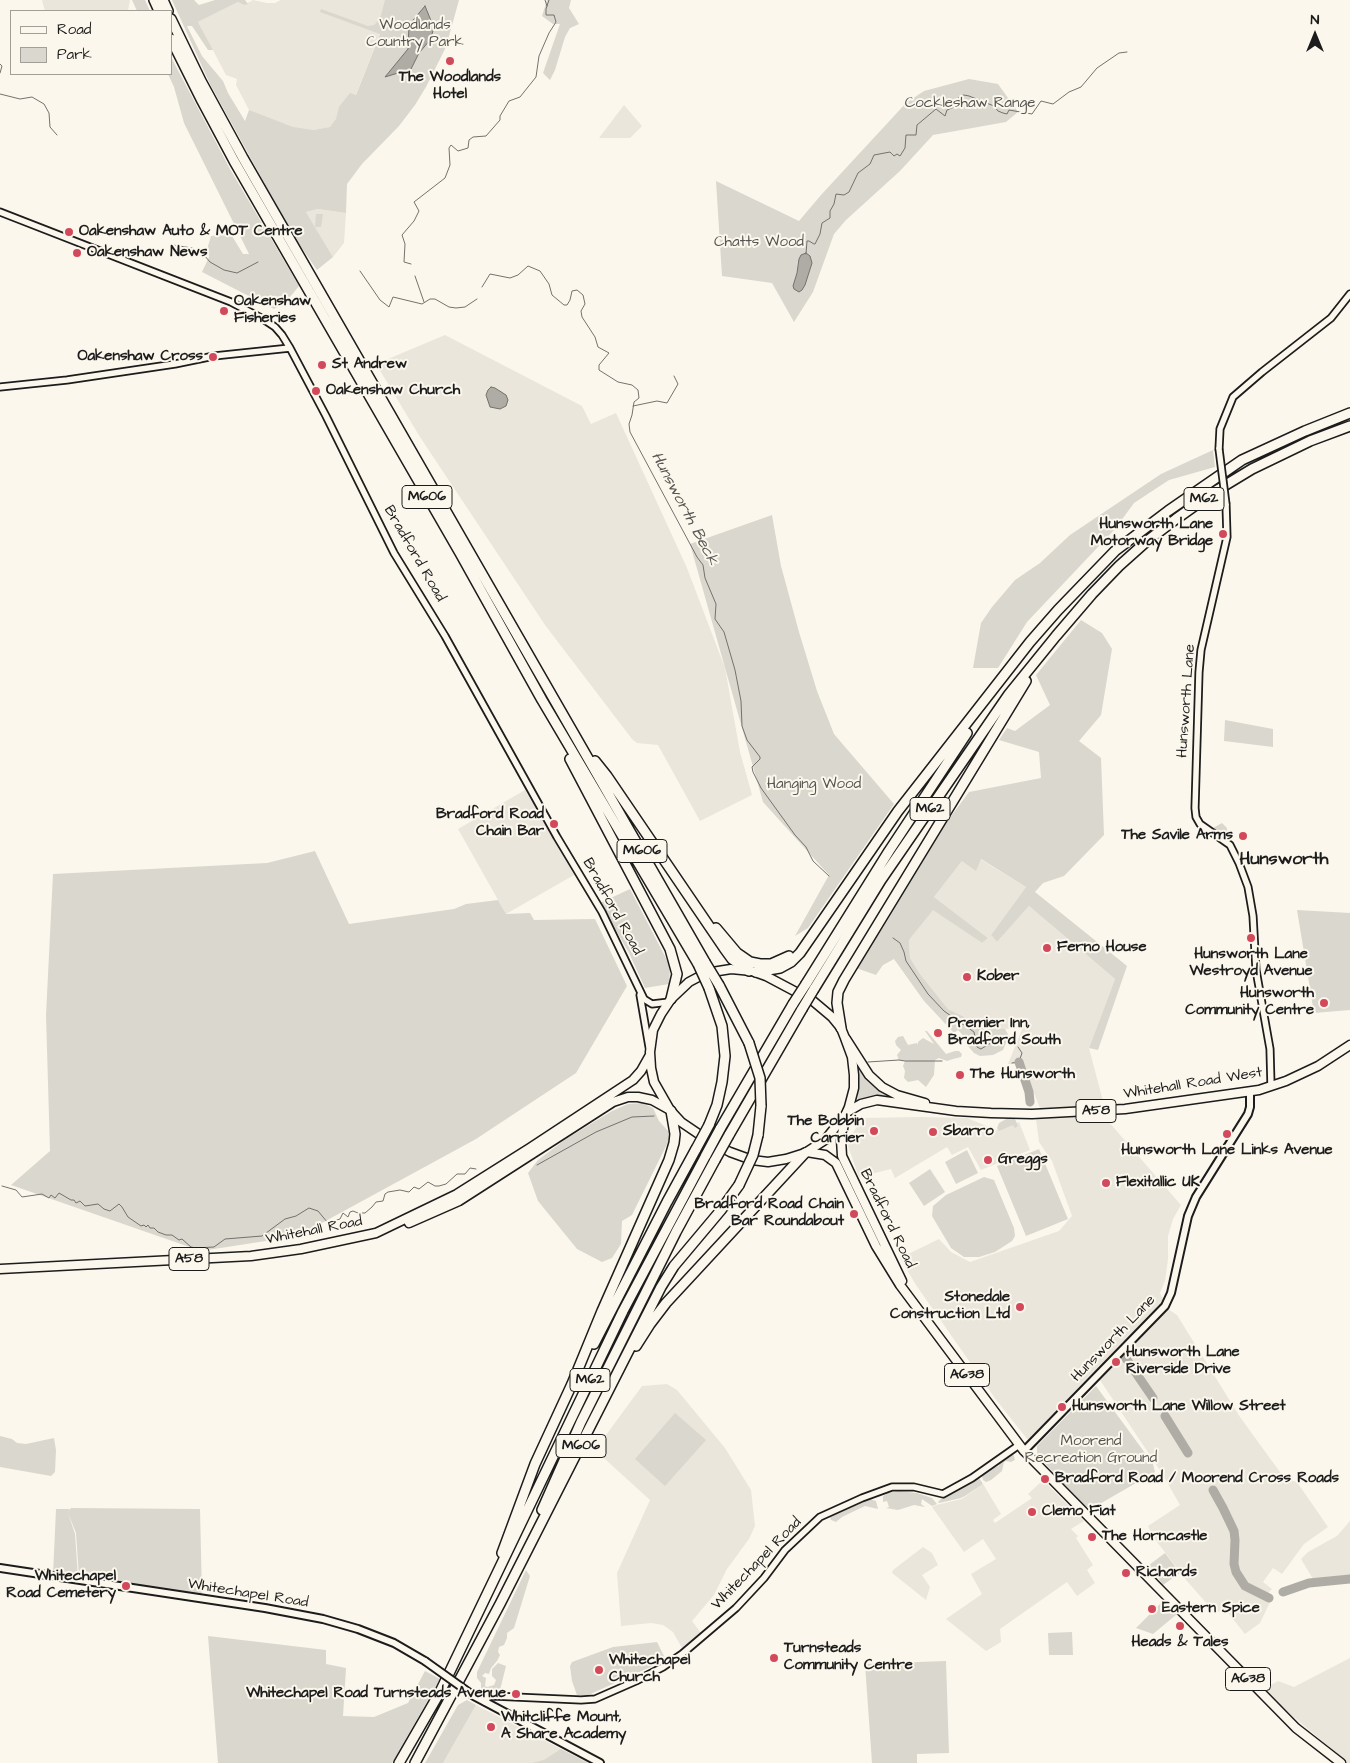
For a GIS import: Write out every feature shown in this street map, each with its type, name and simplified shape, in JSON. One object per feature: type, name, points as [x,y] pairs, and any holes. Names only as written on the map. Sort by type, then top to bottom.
[{"type":"highway","name":"M606","points":[[172,21],[210,98],[307,280]]},
{"type":"highway","name":"M606","points":[[172,41],[211,119],[578,741],[702,963],[722,1026],[725,1056],[721,1089],[709,1124],[572,1384],[536,1464],[481,1609]]},
{"type":"highway","name":"M606","points":[[314,291],[542,700],[702,963],[719,985],[750,1043],[760,1078],[761,1106],[758,1135],[753,1155],[739,1185],[721,1210],[674,1266],[639,1330],[500,1604]]},
{"type":"highway","name":"M62","points":[[416,1763],[500,1604],[581,1422],[714,1160],[802,1009],[810,986],[889,851],[1009,671],[1036,636],[1083,583],[1115,551],[1161,516],[1242,460],[1350,413]]},
{"type":"highway","name":"M62","points":[[399,1763],[440,1692],[623,1311],[720,1130],[793,1004],[810,986],[1009,694],[1081,605],[1119,566],[1176,519],[1214,492],[1252,469],[1310,441],[1350,426]]},
{"type":"highway","points":[[841,1028],[836,1003],[838,992],[844,980],[986,744],[1056,636]]},
{"type":"highway","points":[[753,971],[775,970],[790,962],[800,953],[898,811],[1009,671]]},
{"type":"highway","name":"M606","points":[[542,700],[563,748],[670,949],[676,974],[670,1001]]},
{"type":"highway","name":"M606","points":[[578,741],[607,776],[727,953],[736,962],[753,971]]},
{"type":"highway","points":[[689,895],[738,953],[745,960],[755,964],[771,964],[786,958],[821,923]]},
{"type":"highway","points":[[572,1384],[670,1154],[676,1134],[670,1110]]},
{"type":"highway","points":[[601,1407],[650,1324],[666,1303],[806,1153]]},
{"type":"main road","points":[[845,1038],[841,1028],[828,1013],[780,982],[753,971],[727,969],[706,973],[689,982],[670,1001],[655,1025],[650,1053],[654,1082],[670,1110],[694,1132],[740,1157],[761,1162],[776,1162],[806,1153],[826,1140],[846,1113]]},
{"type":"main road","name":"Whitehall Road West","points":[[845,1038],[856,1052],[869,1075],[882,1087],[897,1095],[940,1108]]},
{"type":"main road","name":"Bradford Road","points":[[845,1038],[852,1057],[854,1081],[841,1140],[845,1163],[914,1305]]},
{"type":"main road","name":"Whitehall Road West","points":[[846,1113],[861,1104],[877,1100],[991,1113],[1032,1114],[1125,1109],[1250,1091],[1271,1086],[1318,1066],[1350,1045]]},
{"type":"main road","name":"Whitehall Road","points":[[0,1269],[256,1255],[301,1250],[376,1233],[457,1194],[633,1080],[644,1067],[650,1053]]},
{"type":"main road","name":"Hunsworth Lane","points":[[1022,1448],[1165,1306],[1171,1293],[1188,1216],[1196,1198],[1248,1114],[1250,1091]]},
{"type":"main road","name":"A58","points":[[376,1233],[418,1220],[459,1201],[613,1102],[638,1096],[652,1100],[670,1110]]},
{"type":"main road","name":"Bradford Road","points":[[806,1153],[825,1156],[836,1163],[876,1246],[914,1305],[1022,1448],[1296,1728],[1341,1763]]},
{"type":"main road","name":"Whitechapel Road","points":[[0,1568],[265,1608],[358,1628],[394,1643],[425,1661],[484,1702],[600,1763]]},
{"type":"street","name":"Bradford Road","points":[[0,212],[231,302],[270,323],[282,335],[391,546],[445,636],[557,837],[602,912],[644,999],[649,1003],[657,1004],[670,1001]]},
{"type":"street","name":"Hunsworth Lane","points":[[1271,1086],[1270,1049],[1256,970],[1253,916],[1248,887],[1230,845],[1200,824],[1196,817],[1195,808],[1196,742],[1201,650],[1227,537],[1226,504],[1219,449],[1220,429],[1233,397],[1331,318],[1350,294]]},
{"type":"street","points":[[0,387],[67,380],[175,364],[214,356],[290,348]]},
{"type":"street","name":"Bradford Road","points":[[638,986],[650,1053]]},
{"type":"street","name":"Whitechapel Road","points":[[484,1702],[488,1697],[493,1696],[595,1699],[636,1681],[663,1667],[682,1654],[736,1608],[764,1578],[785,1550],[820,1518],[862,1498],[892,1488],[914,1488],[943,1494],[1022,1448]]},
{"type":"shaded area","points":[[42,0],[130,0],[128,10],[45,10]]},
{"type":"shaded area","points":[[253,0],[275,3],[281,0],[393,0],[344,125],[288,134],[249,110],[236,85],[237,79],[226,75],[198,22],[238,2],[244,5]]},
{"type":"shaded area","points":[[425,6],[434,28],[430,40],[419,53],[411,69],[385,77],[408,49],[409,25]]},
{"type":"shaded area","points":[[624,105],[642,126],[630,138],[599,138]]},
{"type":"shaded area","points":[[318,209],[346,213],[344,243],[333,257],[306,212]]},
{"type":"shaded area","points":[[806,253],[810,256],[812,263],[805,285],[799,292],[793,286],[799,259],[801,255]]},
{"type":"shaded area","points":[[445,335],[582,406],[591,424],[616,413],[687,568],[725,668],[740,752],[752,795],[700,821],[658,745],[637,743],[632,739],[545,625],[420,437],[376,364]]},
{"type":"shaded area","points":[[491,387],[506,395],[508,400],[506,406],[500,409],[490,407],[486,395]]},
{"type":"shaded area","points":[[525,790],[574,875],[506,914],[458,829]]},
{"type":"shaded area","points":[[980,859],[1026,887],[991,935],[997,942],[1029,906],[1115,979],[1089,1048],[1104,1105],[1040,1108],[1022,1064],[1008,1064],[1023,1027],[1005,1029],[985,1027],[948,1009],[920,974],[910,958],[909,940],[933,909],[982,943],[988,938],[934,897],[962,861]]},
{"type":"shaded area","points":[[1101,1113],[1181,1205],[1173,1219],[1168,1236],[1168,1259],[1165,1281],[1160,1293],[1168,1309],[1177,1315],[1240,1417],[1285,1479],[1297,1482],[1328,1527],[1304,1544],[1282,1574],[1273,1568],[1263,1582],[1272,1589],[1269,1592],[1270,1602],[1260,1623],[1245,1634],[1225,1609],[1215,1613],[1187,1581],[1154,1538],[1148,1526],[1180,1505],[1163,1475],[1094,1371],[1028,1440],[997,1401],[916,1285],[900,1258],[939,1239],[951,1252],[970,1262],[1059,1231],[1072,1216],[1052,1161],[1039,1142],[1036,1119]]},
{"type":"shaded area","points":[[863,1118],[967,1118],[996,1130],[1019,1122],[1030,1150],[981,1170],[968,1147],[952,1155],[947,1147],[895,1178],[891,1169],[859,1177],[848,1146],[854,1131]]},
{"type":"shaded area","points":[[667,1384],[677,1390],[725,1448],[751,1490],[755,1526],[749,1539],[727,1569],[714,1595],[692,1621],[701,1633],[682,1648],[673,1632],[663,1625],[651,1623],[621,1626],[617,1573],[650,1500],[595,1450],[642,1386]]},
{"type":"shaded area","points":[[1043,1480],[1084,1521],[1071,1529],[1078,1536],[1076,1538],[1093,1565],[1087,1570],[1095,1583],[1077,1596],[1067,1582],[1000,1629],[1001,1642],[986,1651],[946,1619],[982,1594],[971,1574],[996,1559],[983,1539],[964,1552],[932,1507],[962,1499],[983,1484],[1001,1514],[993,1520],[995,1523],[1032,1498],[1028,1494]]},
{"type":"shaded area","points":[[1350,1521],[1350,1575],[1313,1579],[1301,1559],[1308,1552],[1337,1536]]},
{"type":"shaded area","points":[[923,1547],[932,1553],[938,1565],[922,1575],[930,1587],[926,1600],[892,1573],[893,1570]]},
{"type":"shaded area","points":[[1350,1658],[1350,1763],[1348,1763],[1262,1690],[1278,1681],[1294,1687]]},
{"type":"shaded area","name":"Whitcliffe Mount, A Share Academy","points":[[476,1705],[588,1763],[443,1763]]},
{"type":"green space","points":[[132,0],[145,0],[150,10],[137,10]]},
{"type":"green space","name":"Woodlands Country Park","points":[[172,0],[194,0],[199,5],[215,0],[245,0],[248,4],[244,5],[238,2],[198,22],[213,50],[208,50],[192,26],[187,26],[202,56],[223,81],[245,121],[249,110],[293,127],[313,130],[330,127],[336,119],[339,107],[350,93],[356,95],[380,34],[320,12],[321,9],[368,26],[374,25],[380,19],[385,0],[459,0],[446,47],[426,87],[399,126],[362,164],[347,184],[346,213],[318,209],[306,212],[333,257],[317,270],[294,237],[210,84]]},
{"type":"green space","points":[[547,0],[571,0],[569,8],[579,24],[570,28],[565,37],[550,80],[543,73],[560,24],[553,24],[542,16]]},
{"type":"green space","points":[[172,59],[230,169],[299,286],[285,303],[274,309],[202,272],[209,257],[208,246],[211,236],[232,236],[243,254],[249,254],[184,123],[174,87],[168,75],[172,75]]},
{"type":"green space","points":[[969,79],[998,84],[1018,112],[1006,122],[933,135],[900,171],[846,220],[834,234],[813,292],[794,322],[772,283],[722,276],[716,181],[799,221],[906,103],[924,91]]},
{"type":"green space","points":[[316,214],[323,214],[321,227],[315,227]]},
{"type":"green space","points":[[1213,450],[1215,467],[1169,480],[1134,503],[1115,529],[1027,622],[998,668],[973,668],[981,623],[1015,580],[1040,563],[1070,535],[1161,474]]},
{"type":"green space","name":"Hanging Wood","points":[[772,515],[781,566],[799,632],[817,691],[834,734],[894,804],[808,928],[795,936],[829,875],[763,802],[690,544]]},
{"type":"green space","points":[[1081,620],[1102,633],[1112,649],[1101,715],[1079,741],[1101,758],[1104,835],[1064,876],[1043,883],[1035,892],[1127,966],[1098,1050],[1089,1048],[1115,979],[1029,906],[997,942],[991,935],[1026,887],[981,859],[976,871],[962,861],[934,897],[988,938],[982,943],[933,910],[909,940],[910,958],[920,974],[948,1009],[985,1027],[1005,1029],[1009,1036],[1003,1050],[993,1055],[980,1056],[974,1053],[968,1046],[970,1043],[958,1030],[954,1033],[924,1001],[894,959],[883,965],[876,975],[856,968],[887,921],[946,823],[969,792],[1041,778],[1039,752],[999,740],[1007,728],[1015,731],[1050,705],[1036,675]]},
{"type":"green space","points":[[1225,720],[1273,729],[1273,747],[1224,741]]},
{"type":"green space","points":[[1222,823],[1227,828],[1227,837],[1213,828]]},
{"type":"green space","points":[[315,851],[349,924],[454,909],[466,904],[498,900],[506,914],[530,913],[534,920],[595,919],[627,986],[576,1073],[476,1139],[298,1236],[201,1251],[11,1185],[50,1151],[46,1015],[53,874],[267,863]]},
{"type":"green space","points":[[630,889],[669,964],[669,984],[645,988],[629,953],[600,903]]},
{"type":"green space","points":[[1297,910],[1350,913],[1350,1010],[1314,1013]]},
{"type":"green space","points":[[925,1031],[946,1054],[959,1051],[962,1054],[961,1057],[947,1061],[939,1058],[935,1060],[934,1075],[926,1087],[918,1080],[908,1082],[904,1078],[905,1071],[903,1066],[905,1061],[899,1060],[897,1055],[901,1050],[895,1041],[898,1037],[903,1036],[908,1045],[917,1043],[918,1045],[918,1042],[923,1038],[934,1044]]},
{"type":"green space","points":[[859,1069],[880,1091],[890,1097],[874,1097],[857,1102]]},
{"type":"green space","points":[[642,1103],[653,1108],[659,1121],[669,1132],[669,1140],[632,1215],[622,1221],[621,1244],[612,1258],[602,1262],[577,1249],[538,1201],[528,1173],[538,1160],[566,1139],[612,1111],[628,1104]]},
{"type":"green space","points":[[1008,1118],[1015,1119],[1018,1126],[1015,1128],[1013,1125],[999,1131],[997,1128],[999,1123]]},
{"type":"green space","points":[[1039,1149],[1068,1219],[1026,1236],[997,1166]]},
{"type":"green space","points":[[967,1150],[978,1173],[956,1184],[945,1162]]},
{"type":"green space","points":[[930,1169],[945,1192],[924,1206],[909,1183]]},
{"type":"green space","points":[[984,1177],[994,1180],[1014,1228],[1015,1236],[1012,1241],[995,1252],[979,1257],[964,1257],[951,1248],[932,1216],[933,1206],[946,1195]]},
{"type":"green space","name":"Moorend Recreation Ground","points":[[1096,1386],[1153,1464],[1155,1472],[1091,1509],[1085,1506],[1037,1455],[1037,1446]]},
{"type":"green space","points":[[675,1413],[706,1440],[665,1486],[635,1459]]},
{"type":"green space","points":[[0,1436],[12,1439],[17,1443],[26,1444],[54,1438],[56,1450],[55,1472],[51,1476],[0,1467]]},
{"type":"green space","points":[[1013,1453],[1015,1460],[1004,1462],[1002,1471],[991,1480],[986,1482],[983,1480],[982,1476],[992,1468],[999,1466],[998,1463],[1006,1460],[1006,1457]]},
{"type":"green space","points":[[979,1478],[983,1484],[965,1496],[938,1502],[941,1499]]},
{"type":"green space","points":[[898,1491],[917,1493],[932,1498],[937,1504],[932,1506],[922,1499],[921,1504],[925,1507],[914,1505],[898,1510],[886,1508],[889,1507],[887,1501],[883,1502],[883,1496]]},
{"type":"green space","points":[[870,1499],[876,1501],[878,1509],[865,1506],[836,1522],[831,1520],[830,1517]]},
{"type":"green space","points":[[71,1508],[200,1509],[202,1595],[79,1577],[76,1533],[68,1513]]},
{"type":"green space","points":[[56,1509],[70,1509],[68,1513],[75,1534],[78,1577],[53,1574]]},
{"type":"green space","points":[[1165,1553],[1180,1573],[1163,1585],[1149,1565]]},
{"type":"green space","points":[[526,1570],[530,1576],[514,1628],[507,1633],[504,1645],[499,1647],[498,1652],[500,1655],[489,1674],[485,1673],[482,1676],[486,1678],[485,1686],[494,1685],[496,1680],[492,1676],[492,1669],[498,1663],[506,1666],[500,1690],[488,1692],[481,1689],[477,1672]]},
{"type":"green space","points":[[1164,1600],[1177,1614],[1153,1634],[1136,1628]]},
{"type":"green space","points":[[1072,1632],[1073,1655],[1049,1655],[1048,1633]]},
{"type":"green space","points":[[208,1636],[326,1650],[326,1664],[346,1668],[343,1716],[374,1717],[408,1703],[425,1671],[440,1679],[392,1763],[218,1763]]},
{"type":"green space","points":[[657,1642],[666,1660],[586,1696],[577,1695],[572,1681],[570,1666],[572,1662],[613,1647]]},
{"type":"green space","points":[[946,1661],[949,1753],[917,1754],[917,1763],[872,1763],[865,1664]]},
{"type":"green space","points":[[467,1700],[476,1705],[443,1763],[425,1763],[458,1705]]},
{"type":"green space","points":[[561,1749],[588,1763],[532,1763],[544,1760]]},
{"type":"waterway","points":[[545,0],[547,6]]},
{"type":"waterway","points":[[411,264],[404,262],[405,244],[402,235],[414,221],[419,211],[414,202],[445,178],[450,165],[449,148],[451,145],[458,151],[468,148],[469,140],[473,137],[486,136],[500,120],[500,116],[509,101],[520,97],[536,77],[539,56],[556,22],[554,15],[546,15],[549,0]]},
{"type":"waterway","points":[[806,254],[807,241],[815,244],[820,234],[822,223],[830,218],[830,211],[836,194],[844,195],[849,192],[858,173],[870,164],[874,155],[890,152],[894,156],[897,154],[900,156],[905,148],[906,135],[916,135],[917,125],[936,109],[945,116],[947,110],[954,107],[960,96],[964,95],[994,106],[1003,113],[1007,114],[1009,110],[1032,114],[1041,101],[1053,104],[1069,92],[1081,87],[1097,68],[1119,53],[1127,52]]},
{"type":"waterway","points":[[0,64],[2,66],[0,73]]},
{"type":"waterway","points":[[0,94],[20,99],[32,97],[44,104],[49,113],[50,127],[57,135]]},
{"type":"waterway","points":[[173,245],[192,248],[224,270],[237,273],[258,262]]},
{"type":"waterway","name":"Hunsworth Beck","points":[[482,287],[490,274],[510,278],[518,275],[528,266],[540,271],[549,284],[552,295],[564,305],[567,305],[570,300],[572,291],[577,290],[583,295],[585,304],[581,311],[582,317],[595,337],[598,347],[609,353],[599,365],[599,370],[618,382],[632,385],[638,390],[639,398],[634,402],[629,424],[630,432],[703,565],[705,578],[716,604],[715,619],[724,632],[735,670],[741,701],[742,726],[747,740],[760,757],[752,767],[753,772],[761,788],[806,847],[813,861],[829,876]]},
{"type":"waterway","points":[[360,271],[380,300],[389,307],[393,297],[422,304],[430,299],[435,299],[449,307],[456,308],[465,307],[477,299]]},
{"type":"waterway","points":[[415,276],[424,302]]},
{"type":"waterway","points":[[633,406],[657,401],[667,403],[678,384],[674,376]]},
{"type":"waterway","name":"Hunsworth Beck","points":[[893,938],[900,943],[906,961],[928,994],[944,1011],[974,1032],[977,1047],[981,1049],[994,1041],[1003,1040]]},
{"type":"waterway","name":"Hunsworth Beck","points":[[1012,1063],[1019,1062],[1022,1053],[1018,1047]]},
{"type":"waterway","points":[[868,1062],[899,1060],[942,1061]]},
{"type":"waterway","points":[[1019,1062],[1029,1092],[1030,1102]]},
{"type":"waterway","points":[[537,1165],[596,1132],[632,1117],[654,1116]]},
{"type":"waterway","points":[[2,1186],[16,1190],[22,1197],[42,1194],[49,1198],[51,1195],[55,1198],[59,1193],[74,1200],[76,1203],[80,1201],[85,1206],[98,1204],[110,1211],[119,1204],[128,1217],[141,1226],[144,1225],[146,1227],[148,1225],[158,1232],[172,1235],[179,1240],[182,1239],[191,1247],[196,1248],[214,1247],[225,1239],[262,1236],[285,1219],[296,1216],[309,1208],[318,1211],[328,1223],[340,1219],[343,1213],[348,1217],[350,1212],[353,1211],[365,1213],[376,1202],[383,1201],[385,1194],[388,1192],[400,1190],[409,1192],[414,1187],[419,1189],[428,1182],[439,1186],[446,1184],[457,1174],[465,1174],[470,1168],[476,1169]]},
{"type":"waterway","points":[[1125,1357],[1153,1398]]},
{"type":"waterway","points":[[1165,1416],[1188,1453]]},
{"type":"waterway","points":[[1213,1490],[1234,1531],[1234,1564],[1236,1572],[1245,1586],[1269,1598]]},
{"type":"waterway","points":[[1283,1592],[1309,1583],[1350,1579]]},
{"type":"place","name":"The Woodlands Hotel","points":[[450,61]]},
{"type":"place","name":"Oakenshaw Auto & MOT Centre","points":[[69,232]]},
{"type":"place","name":"Oakenshaw News","points":[[77,253]]},
{"type":"place","name":"Oakenshaw Fisheries","points":[[224,311]]},
{"type":"place","name":"Oakenshaw Cross","points":[[213,357]]},
{"type":"place","name":"St Andrew","points":[[322,365]]},
{"type":"place","name":"Oakenshaw Church","points":[[316,391]]},
{"type":"place","name":"Hunsworth Lane Motorway Bridge","points":[[1223,534]]},
{"type":"place","name":"Bradford Road Chain Bar","points":[[554,824]]},
{"type":"place","name":"The Savile Arms","points":[[1243,836]]},
{"type":"place","name":"Hunsworth Lane Westroyd Avenue","points":[[1251,938]]},
{"type":"place","name":"Ferno House","points":[[1047,948]]},
{"type":"place","name":"Kober","points":[[967,977]]},
{"type":"place","name":"Hunsworth Community Centre","points":[[1324,1003]]},
{"type":"place","name":"Premier Inn, Bradford South","points":[[938,1033]]},
{"type":"place","name":"The Hunsworth","points":[[960,1075]]},
{"type":"place","name":"The Bobbin Carrier","points":[[874,1131]]},
{"type":"place","name":"Sbarro","points":[[933,1132]]},
{"type":"place","name":"Hunsworth Lane Links Avenue","points":[[1227,1134]]},
{"type":"place","name":"Greggs","points":[[988,1160]]},
{"type":"place","name":"Flexitallic UK","points":[[1106,1183]]},
{"type":"place","name":"Bradford Road Chain Bar Roundabout","points":[[854,1214]]},
{"type":"place","name":"Stonedale Construction Ltd","points":[[1020,1307]]},
{"type":"place","name":"Hunsworth Lane Riverside Drive","points":[[1116,1362]]},
{"type":"place","name":"Hunsworth Lane Willow Street","points":[[1062,1407]]},
{"type":"place","name":"Bradford Road / Moorend Cross Roads","points":[[1045,1479]]},
{"type":"place","name":"Clemo Fiat","points":[[1032,1512]]},
{"type":"place","name":"The Horncastle","points":[[1092,1537]]},
{"type":"place","name":"Richards","points":[[1126,1573]]},
{"type":"place","name":"Whitechapel Road Cemetery","points":[[126,1586]]},
{"type":"place","name":"Eastern Spice","points":[[1152,1609]]},
{"type":"place","name":"Heads & Tales","points":[[1180,1626]]},
{"type":"place","name":"Turnsteads Community Centre","points":[[774,1658]]},
{"type":"place","name":"Whitechapel Church","points":[[599,1670]]},
{"type":"place","name":"Whitechapel Road Turnsteads Avenue","points":[[516,1694]]},
{"type":"place","name":"Whitcliffe Mount, A Share Academy","points":[[491,1727]]},
{"type":"district","name":"Hunsworth","points":[[1284,860]]},
{"type":"park label","name":"Cockleshaw Range","points":[[970,104]]},
{"type":"park label","name":"Chatts Wood","points":[[759,243]]}]
